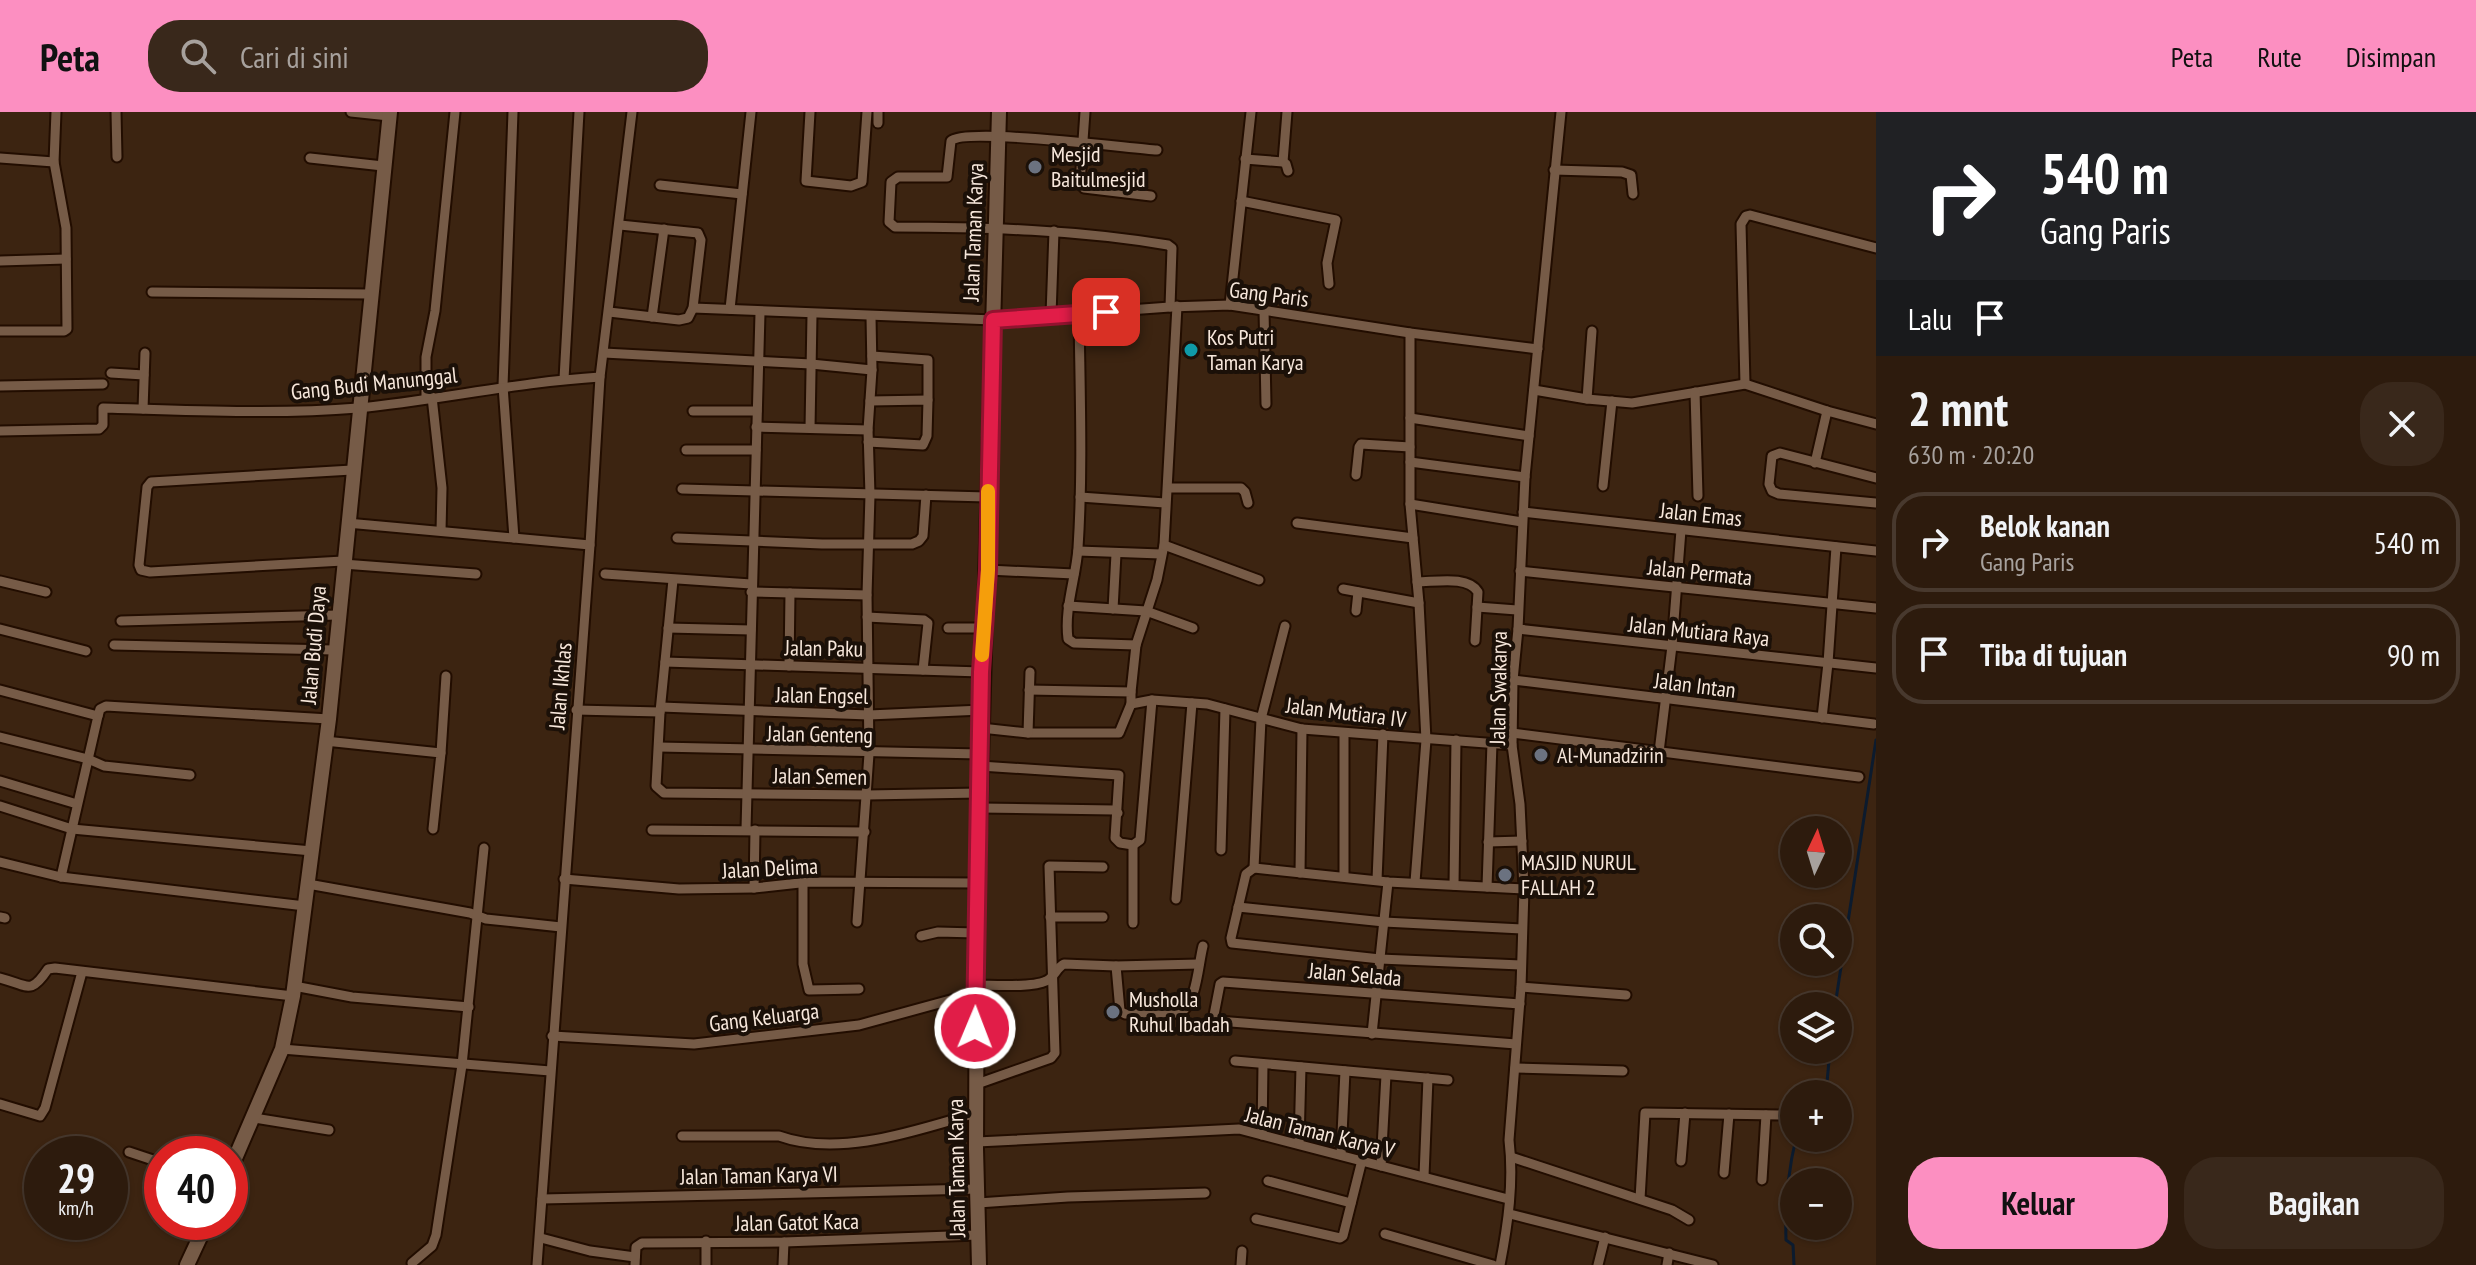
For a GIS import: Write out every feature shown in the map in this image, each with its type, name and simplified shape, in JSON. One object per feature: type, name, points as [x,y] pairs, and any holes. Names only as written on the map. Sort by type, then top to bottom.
[{"type":"street","points":[[0,331],[67,329],[64,208],[54,162],[56,112]]},
{"type":"street","points":[[116,112],[117,157]]},
{"type":"street","points":[[351,112],[389,114]]},
{"type":"street","points":[[441,531],[442,488],[426,357],[435,311],[455,112]]},
{"type":"street","points":[[513,112],[503,386],[514,538]]},
{"type":"street","points":[[564,379],[579,112]]},
{"type":"street","name":"Jalan Ikhlas","points":[[537,1265],[600,377],[632,112]]},
{"type":"street","points":[[730,309],[751,112]]},
{"type":"street","points":[[810,112],[806,181],[851,186],[862,182],[874,120],[867,112]]},
{"type":"street","name":"Jalan Taman Karya","points":[[979,1265],[976,933],[999,112]]},
{"type":"street","points":[[1085,112],[1077,144],[1080,183],[1084,188],[1151,196]]},
{"type":"street","points":[[1230,305],[1251,112]]},
{"type":"street","points":[[1245,159],[1285,166],[1287,112]]},
{"type":"street","name":"Jalan Swakarya","points":[[1500,1265],[1510,1214],[1509,1140],[1520,1004],[1524,889],[1512,745],[1513,680],[1525,477],[1561,112]]},
{"type":"street","name":"Jalan Budi Daya","points":[[246,1136],[282,1049],[305,906],[329,719],[389,114]]},
{"type":"street","points":[[981,728],[1028,733],[1122,732],[1131,704],[1136,645],[1163,550],[1168,488],[1172,248],[1054,231],[995,227],[895,227],[889,222],[891,182],[894,178],[944,179],[949,175],[952,138],[997,135],[1157,150]]},
{"type":"street","points":[[0,158],[54,162]]},
{"type":"street","points":[[310,158],[383,166]]},
{"type":"street","points":[[1554,170],[1622,172],[1631,175],[1633,194]]},
{"type":"street","points":[[660,185],[742,194]]},
{"type":"street","points":[[1241,201],[1336,220],[1328,252],[1329,284]]},
{"type":"street","points":[[1745,384],[1741,224],[1746,216],[1876,248]]},
{"type":"street","points":[[609,312],[679,320],[688,318],[693,308],[700,235],[620,225]]},
{"type":"street","points":[[652,317],[664,229]]},
{"type":"street","points":[[1051,315],[1054,231]]},
{"type":"street","points":[[0,261],[66,259]]},
{"type":"street","points":[[152,292],[370,294]]},
{"type":"street","name":"Gang Paris","points":[[693,308],[993,320],[1173,306],[1230,305],[1538,349]]},
{"type":"street","points":[[1264,310],[1266,404]]},
{"type":"street","points":[[754,888],[747,793],[760,313]]},
{"type":"street","points":[[1079,314],[1080,497],[1078,551],[1068,606],[1068,639],[1074,643],[1136,645]]},
{"type":"street","points":[[810,428],[812,315]]},
{"type":"street","points":[[857,922],[869,754],[867,595],[871,317]]},
{"type":"street","points":[[1587,399],[1592,331]]},
{"type":"street","points":[[1410,333],[1410,504],[1426,740],[1415,882]]},
{"type":"street","points":[[143,409],[145,353]]},
{"type":"street","points":[[604,353],[872,370]]},
{"type":"street","points":[[868,442],[923,445],[927,436],[928,360],[872,356]]},
{"type":"street","points":[[111,373],[144,375]]},
{"type":"street","name":"Gang Budi Manunggal","points":[[0,431],[99,429],[103,425],[103,408],[267,412],[359,408],[503,386],[600,377]]},
{"type":"street","points":[[0,386],[103,384]]},
{"type":"street","points":[[1534,390],[1632,403],[1745,384],[1876,424]]},
{"type":"street","points":[[1695,392],[1698,496]]},
{"type":"street","points":[[870,401],[928,400]]},
{"type":"street","points":[[1603,486],[1612,401]]},
{"type":"street","points":[[693,411],[757,411]]},
{"type":"street","points":[[1815,463],[1827,411]]},
{"type":"street","points":[[1410,418],[1529,436]]},
{"type":"street","points":[[756,427],[868,430]]},
{"type":"street","points":[[1356,475],[1361,444],[1410,447]]},
{"type":"street","points":[[686,450],[756,450]]},
{"type":"street","points":[[1876,478],[1775,454],[1770,464],[1769,484],[1772,491],[1876,503]]},
{"type":"street","points":[[1410,462],[1525,477]]},
{"type":"street","points":[[352,470],[148,484],[141,570],[343,562],[476,574]]},
{"type":"street","points":[[1168,488],[1241,488],[1248,503]]},
{"type":"street","points":[[682,489],[987,497]]},
{"type":"street","points":[[677,538],[912,544],[923,536],[926,495]]},
{"type":"street","points":[[1080,497],[1165,503]]},
{"type":"street","name":"Jalan Emas","points":[[1410,504],[1876,551]]},
{"type":"street","points":[[347,523],[590,545]]},
{"type":"street","points":[[1297,523],[1413,538]]},
{"type":"street","points":[[1659,752],[1672,646],[1681,530]]},
{"type":"street","points":[[1822,718],[1836,547]]},
{"type":"street","points":[[1078,551],[1116,554],[1163,550],[1259,580]]},
{"type":"street","points":[[1113,609],[1116,554]]},
{"type":"street","points":[[988,570],[1074,574]]},
{"type":"street","name":"Jalan Permata","points":[[1520,571],[1876,608]]},
{"type":"street","points":[[605,574],[790,593],[867,595]]},
{"type":"street","points":[[659,747],[673,580]]},
{"type":"street","points":[[0,581],[46,592]]},
{"type":"street","points":[[1417,582],[1466,582],[1475,586],[1478,592],[1475,641]]},
{"type":"street","points":[[1343,589],[1419,603]]},
{"type":"street","points":[[1356,611],[1358,592]]},
{"type":"street","points":[[789,666],[790,593]]},
{"type":"street","points":[[1068,606],[1146,611],[1193,628]]},
{"type":"street","points":[[1477,607],[1517,610]]},
{"type":"street","points":[[121,621],[338,615]]},
{"type":"street","points":[[867,617],[924,620],[928,623],[923,670]]},
{"type":"street","points":[[1254,868],[1261,719],[1285,626]]},
{"type":"street","points":[[668,628],[751,630]]},
{"type":"street","points":[[948,628],[983,628]]},
{"type":"street","points":[[0,629],[86,651]]},
{"type":"street","name":"Jalan Mutiara Raya","points":[[1518,629],[1876,668]]},
{"type":"street","points":[[114,645],[334,650]]},
{"type":"street","name":"Jalan Paku","points":[[665,662],[981,672]]},
{"type":"street","points":[[1028,733],[1030,672]]},
{"type":"street","points":[[433,829],[446,676]]},
{"type":"street","name":"Jalan Intan","points":[[1513,680],[1874,724]]},
{"type":"street","points":[[0,690],[98,716]]},
{"type":"street","points":[[1029,690],[1131,692]]},
{"type":"street","points":[[1133,923],[1137,843],[1152,700]]},
{"type":"street","name":"Jalan Mutiara IV","points":[[1131,704],[1152,700],[1192,703],[1302,729],[1512,745]]},
{"type":"street","points":[[1176,899],[1192,703]]},
{"type":"street","points":[[61,877],[100,709],[106,706],[329,719]]},
{"type":"street","points":[[1221,850],[1225,709]]},
{"type":"street","name":"Jalan Engsel","points":[[576,710],[869,715],[982,710]]},
{"type":"street","points":[[1300,873],[1302,729]]},
{"type":"street","points":[[1344,733],[1344,876]]},
{"type":"street","points":[[1512,733],[1859,777]]},
{"type":"street","points":[[1377,880],[1383,734]]},
{"type":"street","points":[[0,737],[88,759],[104,766],[190,775]]},
{"type":"street","points":[[1454,885],[1456,740]]},
{"type":"street","points":[[325,741],[441,753]]},
{"type":"street","points":[[1487,887],[1492,743]]},
{"type":"street","name":"Jalan Genteng","points":[[659,747],[980,760],[1119,775],[1118,813]]},
{"type":"street","name":"Jalan Semen","points":[[659,747],[656,786],[660,791],[980,800],[1114,810],[1118,813]]},
{"type":"street","points":[[0,781],[77,804]]},
{"type":"street","points":[[0,806],[72,829],[312,851]]},
{"type":"street","points":[[1118,813],[1117,841],[1137,843]]},
{"type":"street","points":[[652,830],[865,832]]},
{"type":"street","points":[[1488,842],[1522,841]]},
{"type":"street","points":[[412,1263],[432,1246],[436,1235],[462,1065],[484,848]]},
{"type":"street","points":[[0,862],[61,877],[305,906]]},
{"type":"street","points":[[977,1084],[1051,1058],[1055,1053],[1049,866],[1103,867]]},
{"type":"street","points":[[1521,965],[1380,959],[1238,945],[1232,943],[1231,938],[1246,874],[1254,868],[1388,882],[1524,889]]},
{"type":"street","name":"Jalan Delima","points":[[564,879],[679,889],[754,888],[803,882],[977,883]]},
{"type":"street","points":[[803,882],[803,964],[809,990],[859,989]]},
{"type":"street","points":[[1388,882],[1372,1034],[1516,1044]]},
{"type":"street","points":[[308,884],[486,919],[561,927]]},
{"type":"street","points":[[1238,907],[1384,922],[1522,929]]},
{"type":"street","points":[[1050,917],[1103,917]]},
{"type":"street","points":[[921,936],[938,932],[976,933]]},
{"type":"street","points":[[1199,964],[1116,966],[1120,1011],[1125,1014],[1180,1013],[1187,1009],[1191,1000],[1199,964],[1203,946]]},
{"type":"street","name":"Gang Keluarga","points":[[552,1036],[694,1044],[859,1025],[976,989],[1042,983],[1052,978],[1058,967],[1064,964],[1116,966]]},
{"type":"street","points":[[0,978],[28,986],[40,983],[48,969],[469,1007]]},
{"type":"street","points":[[0,1104],[40,1116],[45,1108],[82,972]]},
{"type":"street","name":"Jalan Selada","points":[[1372,1034],[1218,1021],[1214,1015],[1220,984],[1520,1004]]},
{"type":"street","points":[[1521,987],[1626,995]]},
{"type":"street","points":[[282,1049],[550,1071]]},
{"type":"street","points":[[1235,1061],[1448,1080]]},
{"type":"street","points":[[1262,1135],[1263,1064]]},
{"type":"street","points":[[1299,1144],[1301,1067]]},
{"type":"street","points":[[1515,1068],[1623,1071]]},
{"type":"street","points":[[1341,1155],[1345,1071]]},
{"type":"street","points":[[1381,1166],[1386,1075]]},
{"type":"street","points":[[1424,1176],[1428,1078]]},
{"type":"street","points":[[682,1136],[779,1136],[831,1143],[889,1138],[976,1113]]},
{"type":"street","points":[[1640,1199],[1645,1113],[1780,1115]]},
{"type":"street","points":[[1681,1161],[1685,1113]]},
{"type":"street","points":[[1724,1173],[1729,1114]]},
{"type":"street","points":[[1762,1180],[1766,1115]]},
{"type":"street","points":[[254,1118],[329,1130]]},
{"type":"street","name":"Jalan Taman Karya V","points":[[977,1142],[1239,1129],[1508,1199]]},
{"type":"street","points":[[129,1152],[144,1157]]},
{"type":"street","points":[[1511,1157],[1672,1210],[1689,1220]]},
{"type":"street","points":[[1256,1219],[1335,1239],[1343,1236],[1362,1160]]},
{"type":"street","points":[[1268,1181],[1351,1203]]},
{"type":"street","name":"Jalan Taman Karya VI","points":[[542,1199],[1068,1197],[1205,1193]]},
{"type":"street","points":[[1510,1214],[1713,1265]]},
{"type":"street","points":[[1385,1234],[1493,1265]]},
{"type":"street","name":"Jalan Gatot Kaca","points":[[635,1261],[636,1247],[642,1243],[978,1235]]},
{"type":"street","points":[[1598,1265],[1605,1237]]},
{"type":"street","points":[[541,1238],[635,1261]]},
{"type":"street","points":[[187,1265],[199,1240]]},
{"type":"street","points":[[706,1241],[706,1265]]},
{"type":"street","points":[[783,1265],[784,1242]]},
{"type":"street","points":[[1241,1265],[1242,1251]]},
{"type":"street","points":[[1667,1265],[1669,1253]]},
{"type":"waterway","points":[[1837,992],[1876,740]]},
{"type":"waterway","points":[[1827,1080],[1829,1064]]},
{"type":"waterway","points":[[1793,1152],[1786,1240],[1793,1245],[1794,1265]]},
{"type":"slow traffic","points":[[982,655],[988,570],[988,491]]},
{"type":"place","name":"Mesjid Baitulmesjid","points":[[1035,167]]},
{"type":"place","name":"Kos Putri Taman Karya","points":[[1191,350]]},
{"type":"place","name":"Al-Munadzirin","points":[[1541,755]]},
{"type":"place","name":"MASJID NURUL FALLAH 2","points":[[1505,875]]},
{"type":"place","name":"Musholla Ruhul Ibadah","points":[[1113,1012]]},
{"type":"route","points":[[975,1028],[981,672],[988,570],[987,497],[993,320],[1106,312]]}]
